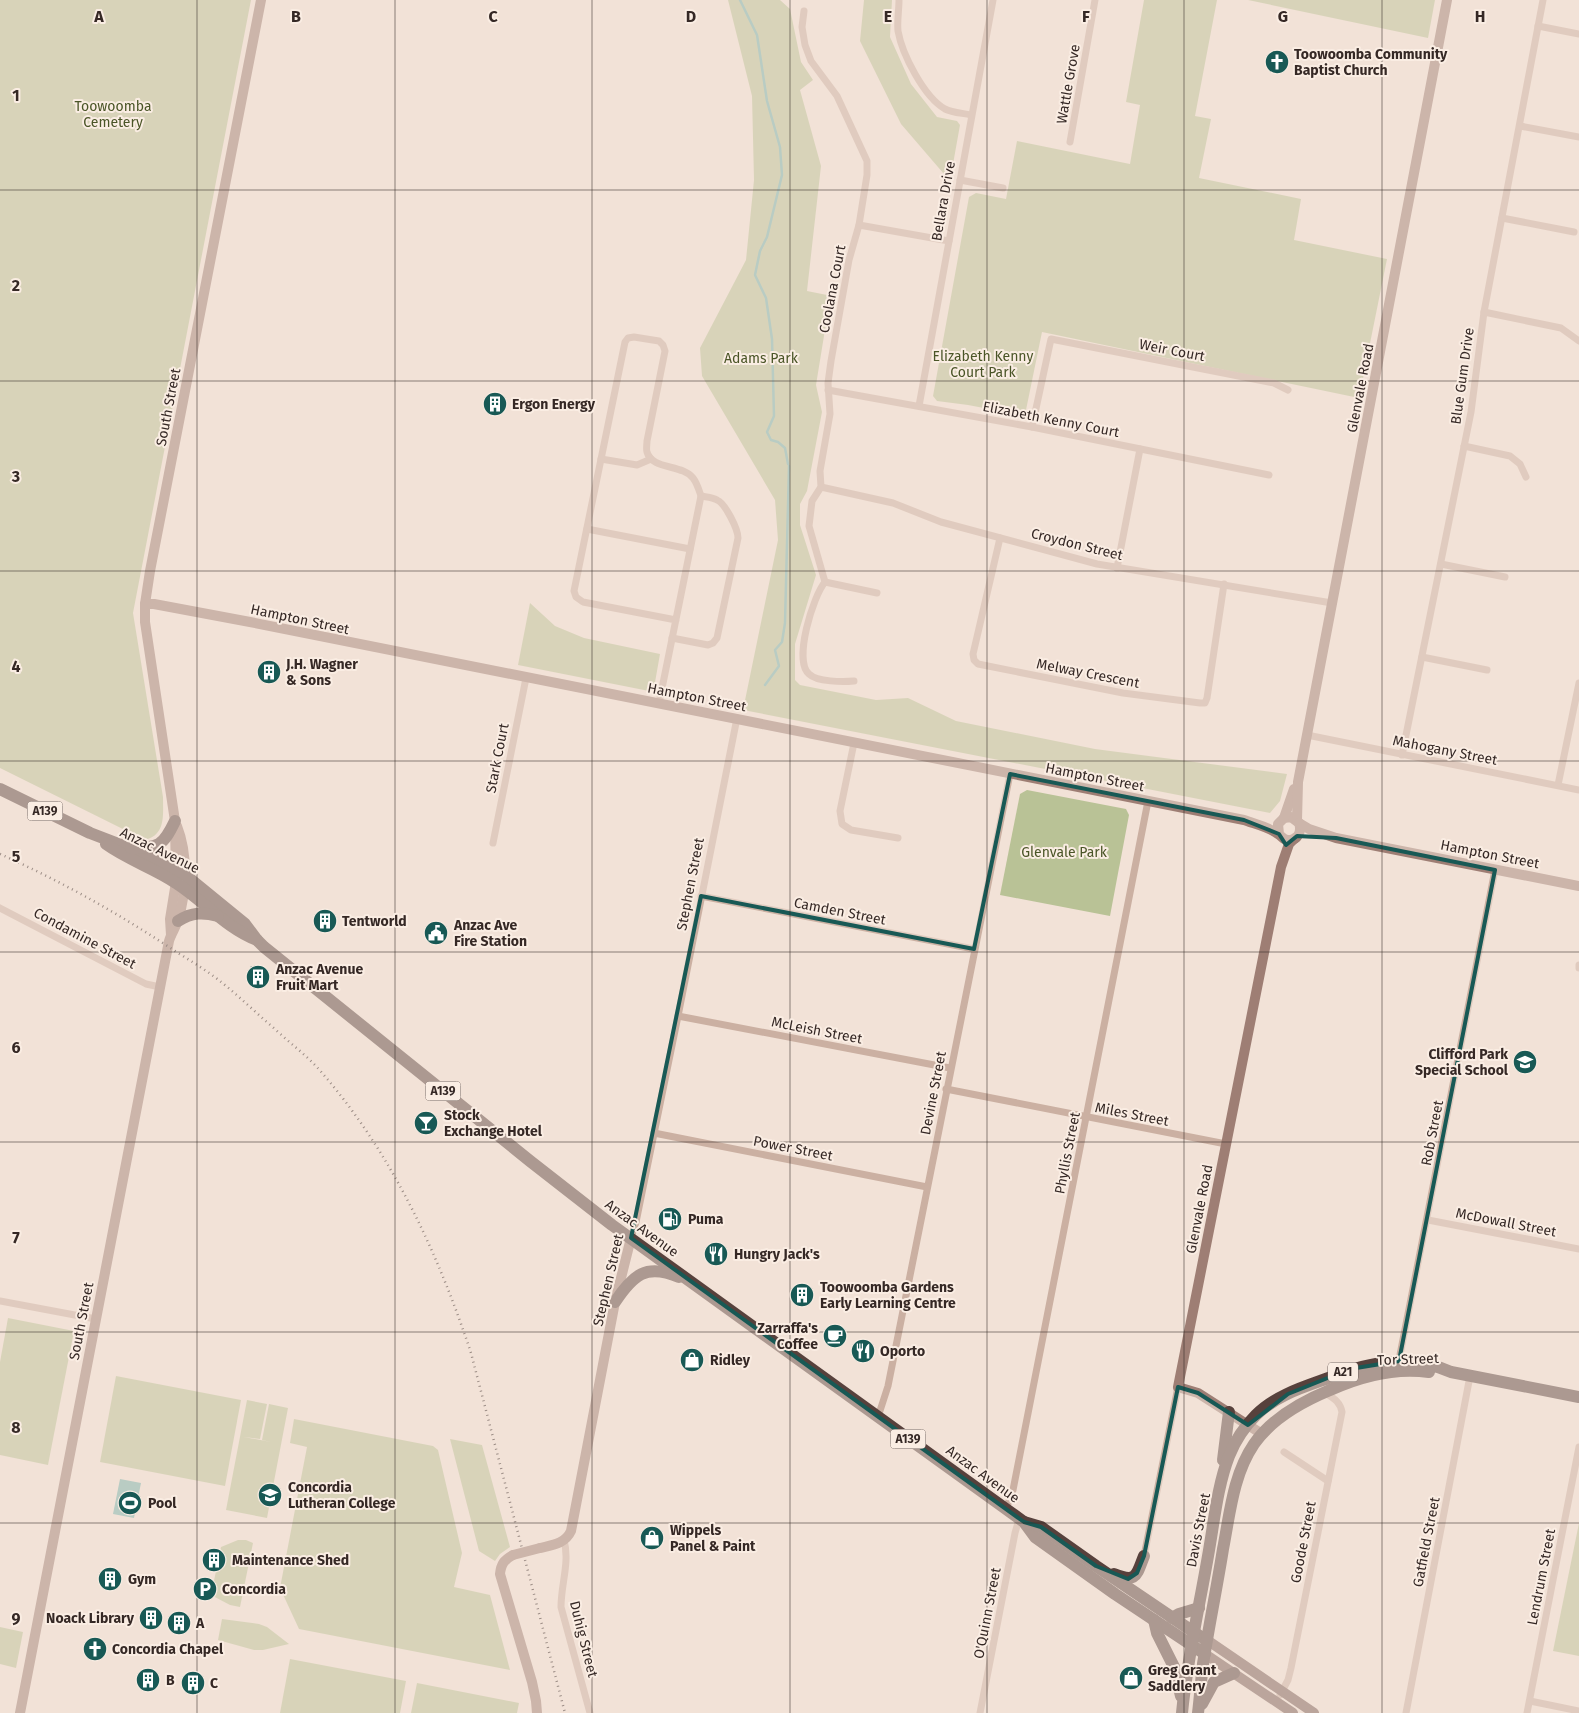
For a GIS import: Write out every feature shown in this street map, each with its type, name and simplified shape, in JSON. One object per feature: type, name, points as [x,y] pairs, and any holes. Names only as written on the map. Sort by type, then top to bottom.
[{"type":"highway","name":"Anzac Avenue","points":[[0,789],[90,834],[129,848],[180,879],[245,924],[257,940],[530,1161],[631,1238],[1021,1520],[1034,1536],[1205,1654]]},
{"type":"highway","points":[[129,848],[155,847],[162,844],[175,821]]},
{"type":"highway","name":"Anzac Avenue","points":[[90,834],[118,853],[180,879],[241,934],[257,940]]},
{"type":"highway","points":[[178,921],[195,913],[221,917]]},
{"type":"highway","points":[[615,1302],[627,1284],[644,1272],[653,1271],[672,1274],[692,1283]]},
{"type":"highway","name":"Tor Street","points":[[1248,1424],[1269,1404],[1288,1394],[1361,1366],[1398,1366],[1451,1372],[1579,1397]]},
{"type":"highway","name":"Tor Street","points":[[1262,1434],[1284,1415],[1324,1392],[1398,1366]]},
{"type":"highway","points":[[1225,1470],[1222,1457],[1229,1412]]},
{"type":"highway","name":"Davis Street","points":[[1192,1646],[1225,1470],[1235,1443],[1248,1424]]},
{"type":"highway","name":"Davis Street","points":[[1207,1640],[1238,1475],[1248,1453],[1262,1434]]},
{"type":"highway","name":"Anzac Avenue","points":[[1021,1520],[1041,1527],[1194,1633],[1207,1640]]},
{"type":"highway","points":[[1096,1566],[1128,1579],[1133,1578],[1144,1556]]},
{"type":"highway","points":[[1172,1618],[1199,1608]]},
{"type":"highway","points":[[1154,1620],[1157,1633],[1174,1667],[1183,1709]]},
{"type":"highway","name":"A21","points":[[1198,1711],[1207,1640]]},
{"type":"highway","name":"A21","points":[[1183,1709],[1192,1646]]},
{"type":"highway","points":[[1198,1711],[1214,1682],[1234,1673]]},
{"type":"main road","name":"Anzac Avenue","points":[[1207,1640],[1314,1713]]},
{"type":"main road","name":"Anzac Avenue","points":[[1205,1654],[1293,1713]]},
{"type":"street","name":"South Street","points":[[20,1713],[160,987],[171,935],[178,921],[180,879],[175,821],[148,638],[145,604],[261,0]]},
{"type":"street","points":[[899,0],[898,28],[916,79],[939,105],[948,110],[971,115]]},
{"type":"street","name":"Bellara Drive","points":[[919,406],[993,0]]},
{"type":"street","name":"Wattle Grove","points":[[1070,142],[1095,0]]},
{"type":"street","name":"Glenvale Road","points":[[1298,822],[1298,782],[1447,0]]},
{"type":"street","name":"Blue Gum Drive","points":[[1402,755],[1464,446],[1484,312],[1543,0]]},
{"type":"street","name":"Coolana Court","points":[[804,11],[803,36],[811,62],[837,96],[867,161],[867,176],[859,225],[848,269],[831,361],[828,390],[830,414],[820,471],[821,486],[812,501],[808,519],[825,582]]},
{"type":"street","points":[[1538,26],[1579,34]]},
{"type":"street","points":[[1520,126],[1579,137]]},
{"type":"street","points":[[960,180],[1003,188]]},
{"type":"street","points":[[1502,218],[1574,232]]},
{"type":"street","points":[[859,225],[949,241]]},
{"type":"street","points":[[1484,312],[1561,328],[1579,341]]},
{"type":"street","points":[[659,703],[676,620],[690,549],[701,496],[694,478],[687,472],[660,464],[651,459],[647,453],[647,441],[665,351],[664,345],[659,342],[634,337],[628,338],[625,342],[574,591],[576,598],[583,602],[676,620]]},
{"type":"street","name":"Weir Court","points":[[1032,427],[1051,339],[1274,383],[1288,390]]},
{"type":"street","name":"Elizabeth Kenny Court","points":[[828,390],[1032,427],[1269,475]]},
{"type":"street","points":[[1464,446],[1510,456],[1520,464],[1526,477]]},
{"type":"street","points":[[1117,568],[1140,449]]},
{"type":"street","points":[[601,459],[637,465],[651,459]]},
{"type":"street","name":"Croydon Street","points":[[821,486],[893,503],[941,522],[1117,568],[1332,603]]},
{"type":"street","points":[[672,638],[708,645],[717,638],[738,538],[738,532],[723,504],[718,500],[701,496]]},
{"type":"street","points":[[587,529],[690,549]]},
{"type":"street","name":"Melway Crescent","points":[[1000,538],[973,654],[974,660],[978,664],[1123,693],[1200,704],[1205,703],[1224,584]]},
{"type":"street","points":[[1441,564],[1505,577]]},
{"type":"street","points":[[854,681],[838,682],[810,676],[804,669],[802,647],[817,596],[825,582],[877,593]]},
{"type":"street","name":"Hampton Street","points":[[145,604],[201,613],[737,718],[1244,820],[1265,821],[1283,818]]},
{"type":"street","points":[[1422,657],[1487,670]]},
{"type":"street","name":"Stark Court","points":[[493,843],[526,678]]},
{"type":"street","points":[[1558,785],[1579,683]]},
{"type":"street","name":"Stephen Street","points":[[564,1540],[570,1534],[572,1526],[615,1302],[636,1222],[737,718]]},
{"type":"street","name":"Mahogany Street","points":[[1307,735],[1579,790]]},
{"type":"street","points":[[854,743],[840,811],[842,824],[851,830],[898,838]]},
{"type":"street","name":"Devine Street","points":[[878,1417],[888,1386],[1010,774]]},
{"type":"street","name":"Glenvale Road","points":[[1283,818],[1298,782]]},
{"type":"street","name":"Phyllis Street","points":[[1006,1509],[1013,1490],[1148,801]]},
{"type":"street","points":[[1291,817],[1298,822],[1300,830],[1296,837],[1289,840],[1279,835],[1277,827],[1283,818],[1291,817]]},
{"type":"street","name":"Hampton Street","points":[[1244,820],[1279,835]]},
{"type":"street","name":"Hampton Street","points":[[1298,822],[1309,829],[1336,838],[1579,886]]},
{"type":"street","name":"Glenvale Road","points":[[1279,835],[1281,867]]},
{"type":"street","name":"Hampton Street","points":[[1296,837],[1336,838]]},
{"type":"street","name":"Glenvale Road","points":[[1144,1556],[1281,867],[1289,844],[1296,837]]},
{"type":"street","name":"Rob Street","points":[[1398,1366],[1495,870]]},
{"type":"street","name":"South Street","points":[[171,935],[170,919],[180,879]]},
{"type":"street","name":"Camden Street","points":[[701,896],[974,949]]},
{"type":"street","name":"Condamine Street","points":[[0,908],[146,984],[160,987]]},
{"type":"street","name":"McLeish Street","points":[[678,1016],[950,1068]]},
{"type":"street","name":"Miles Street","points":[[946,1089],[1226,1144]]},
{"type":"street","name":"Power Street","points":[[654,1134],[927,1187]]},
{"type":"street","name":"McDowall Street","points":[[1428,1220],[1579,1249]]},
{"type":"street","points":[[0,1301],[96,1319]]},
{"type":"street","name":"Gatfield Street","points":[[1406,1713],[1470,1376]]},
{"type":"street","points":[[1178,1387],[1198,1393],[1262,1434]]},
{"type":"street","name":"Goode Street","points":[[1276,1702],[1291,1668],[1342,1412],[1336,1400],[1324,1392]]},
{"type":"street","name":"Lendrum Street","points":[[1527,1713],[1579,1446]]},
{"type":"street","points":[[1284,1452],[1328,1481]]},
{"type":"street","name":"O'Quinn Street","points":[[980,1713],[1015,1533],[1021,1520]]},
{"type":"street","points":[[537,1713],[532,1682],[500,1574],[502,1563],[513,1555],[564,1540]]},
{"type":"street","name":"Duhig Street","points":[[564,1540],[567,1556],[561,1607],[590,1713]]},
{"type":"street","points":[[1530,1701],[1579,1711]]},
{"type":"highlighted area","points":[[1010,774],[1244,820],[1279,834],[1286,845],[1297,836],[1336,838],[1495,870],[1399,1361],[1350,1369],[1288,1394],[1248,1425],[1198,1393],[1178,1387],[1144,1556],[1137,1573],[1128,1579],[1096,1566],[1041,1527],[1024,1522],[631,1238],[701,896],[974,949]]},
{"type":"green space","name":"Toowoomba Cemetery","points":[[0,0],[251,0],[133,613],[163,797],[163,817],[160,829],[157,834],[145,840],[0,768]]},
{"type":"green space","name":"Adams Park","points":[[728,0],[780,0],[790,9],[801,62],[813,80],[800,90],[821,166],[807,291],[827,295],[827,298],[830,299],[816,385],[822,412],[807,491],[800,504],[800,525],[816,575],[795,644],[795,680],[800,685],[876,700],[908,698],[956,721],[1095,749],[1287,774],[1280,801],[1270,813],[743,710],[778,540],[775,500],[702,376],[700,348],[746,260],[754,180],[752,96]]},
{"type":"green space","points":[[864,0],[892,0],[890,37],[911,84],[937,117],[957,121],[960,125],[950,181],[901,124],[860,41]]},
{"type":"green space","name":"Elizabeth Kenny Court Park","points":[[1144,0],[1217,0],[1195,116],[1211,119],[1199,178],[1301,199],[1294,240],[1387,259],[1359,398],[1042,332],[1026,410],[1021,415],[937,401],[933,396],[969,197],[976,193],[1006,199],[1017,141],[1130,164],[1140,105],[1126,102]]},
{"type":"green space","points":[[1248,0],[1435,0],[1428,38]]},
{"type":"green space","points":[[530,603],[555,626],[584,638],[660,654],[654,688],[649,691],[518,665]]},
{"type":"green space","name":"Glenvale Park","points":[[1027,790],[1126,809],[1129,815],[1110,916],[1000,895],[1020,794]]},
{"type":"green space","points":[[8,1318],[74,1331],[48,1465],[0,1455],[0,1362]]},
{"type":"green space","points":[[116,1376],[241,1400],[225,1486],[100,1462]]},
{"type":"green space","points":[[247,1400],[267,1404],[260,1439],[244,1437],[271,1442],[262,1440],[269,1404],[288,1408],[267,1518],[226,1510]]},
{"type":"green space","points":[[294,1419],[433,1446],[438,1450],[462,1553],[454,1587],[490,1595],[510,1670],[299,1629],[280,1588],[307,1447],[290,1443]]},
{"type":"green space","points":[[450,1439],[482,1445],[510,1547],[500,1554],[495,1561],[479,1551]]},
{"type":"green space","points":[[1579,1523],[1579,1656],[1553,1651]]},
{"type":"green space","points":[[238,1540],[246,1540],[253,1543],[240,1607],[230,1605],[211,1595],[221,1547]]},
{"type":"green space","points":[[222,1619],[259,1624],[267,1627],[289,1644],[263,1650],[254,1650],[218,1640]]},
{"type":"green space","points":[[0,1627],[23,1632],[16,1668],[0,1664]]},
{"type":"green space","points":[[290,1659],[406,1681],[400,1713],[280,1713]]},
{"type":"green space","points":[[417,1683],[519,1703],[517,1713],[411,1713]]},
{"type":"water","points":[[120,1479],[141,1483],[134,1518],[113,1514]]},
{"type":"waterway","points":[[740,0],[757,35],[767,101],[780,147],[782,175],[767,237],[760,251],[755,275],[766,298],[772,339],[774,416],[767,432],[771,440],[778,442],[785,448],[788,464]]},
{"type":"waterway","points":[[765,685],[779,666],[775,650],[782,642],[785,623],[789,466]]},
{"type":"railway","points":[[0,854],[113,912],[216,978],[318,1068],[371,1137],[428,1242],[444,1278],[471,1353],[565,1713]]},
{"type":"place","name":"Toowoomba Community Baptist Church","points":[[1277,62]]},
{"type":"place","name":"Ergon Energy","points":[[495,404]]},
{"type":"place","name":"J.H. Wagner & Sons","points":[[269,672]]},
{"type":"place","name":"Tentworld","points":[[325,921]]},
{"type":"place","name":"Anzac Ave Fire Station","points":[[436,933]]},
{"type":"place","name":"Anzac Avenue Fruit Mart","points":[[258,977]]},
{"type":"place","name":"Clifford Park Special School","points":[[1525,1062]]},
{"type":"place","name":"Stock Exchange Hotel","points":[[426,1123]]},
{"type":"place","name":"Puma","points":[[670,1219]]},
{"type":"place","name":"Hungry Jack's","points":[[716,1254]]},
{"type":"place","name":"Toowoomba Gardens Early Learning Centre","points":[[802,1295]]},
{"type":"place","name":"Zarraffa's Coffee","points":[[835,1336]]},
{"type":"place","name":"Oporto","points":[[863,1351]]},
{"type":"place","name":"Ridley","points":[[692,1360]]},
{"type":"place","name":"Concordia Lutheran College","points":[[270,1495]]},
{"type":"place","name":"Pool","points":[[130,1503]]},
{"type":"place","name":"Wippels Panel & Paint","points":[[652,1538]]},
{"type":"place","name":"Maintenance Shed","points":[[214,1560]]},
{"type":"place","name":"Gym","points":[[110,1579]]},
{"type":"place","name":"Concordia","points":[[205,1589]]},
{"type":"place","name":"Noack Library","points":[[151,1618]]},
{"type":"place","name":"A","points":[[179,1623]]},
{"type":"place","name":"Concordia Chapel","points":[[95,1649]]},
{"type":"place","name":"Greg Grant Saddlery","points":[[1131,1678]]},
{"type":"place","name":"B","points":[[148,1680]]},
{"type":"place","name":"C","points":[[193,1683]]}]
